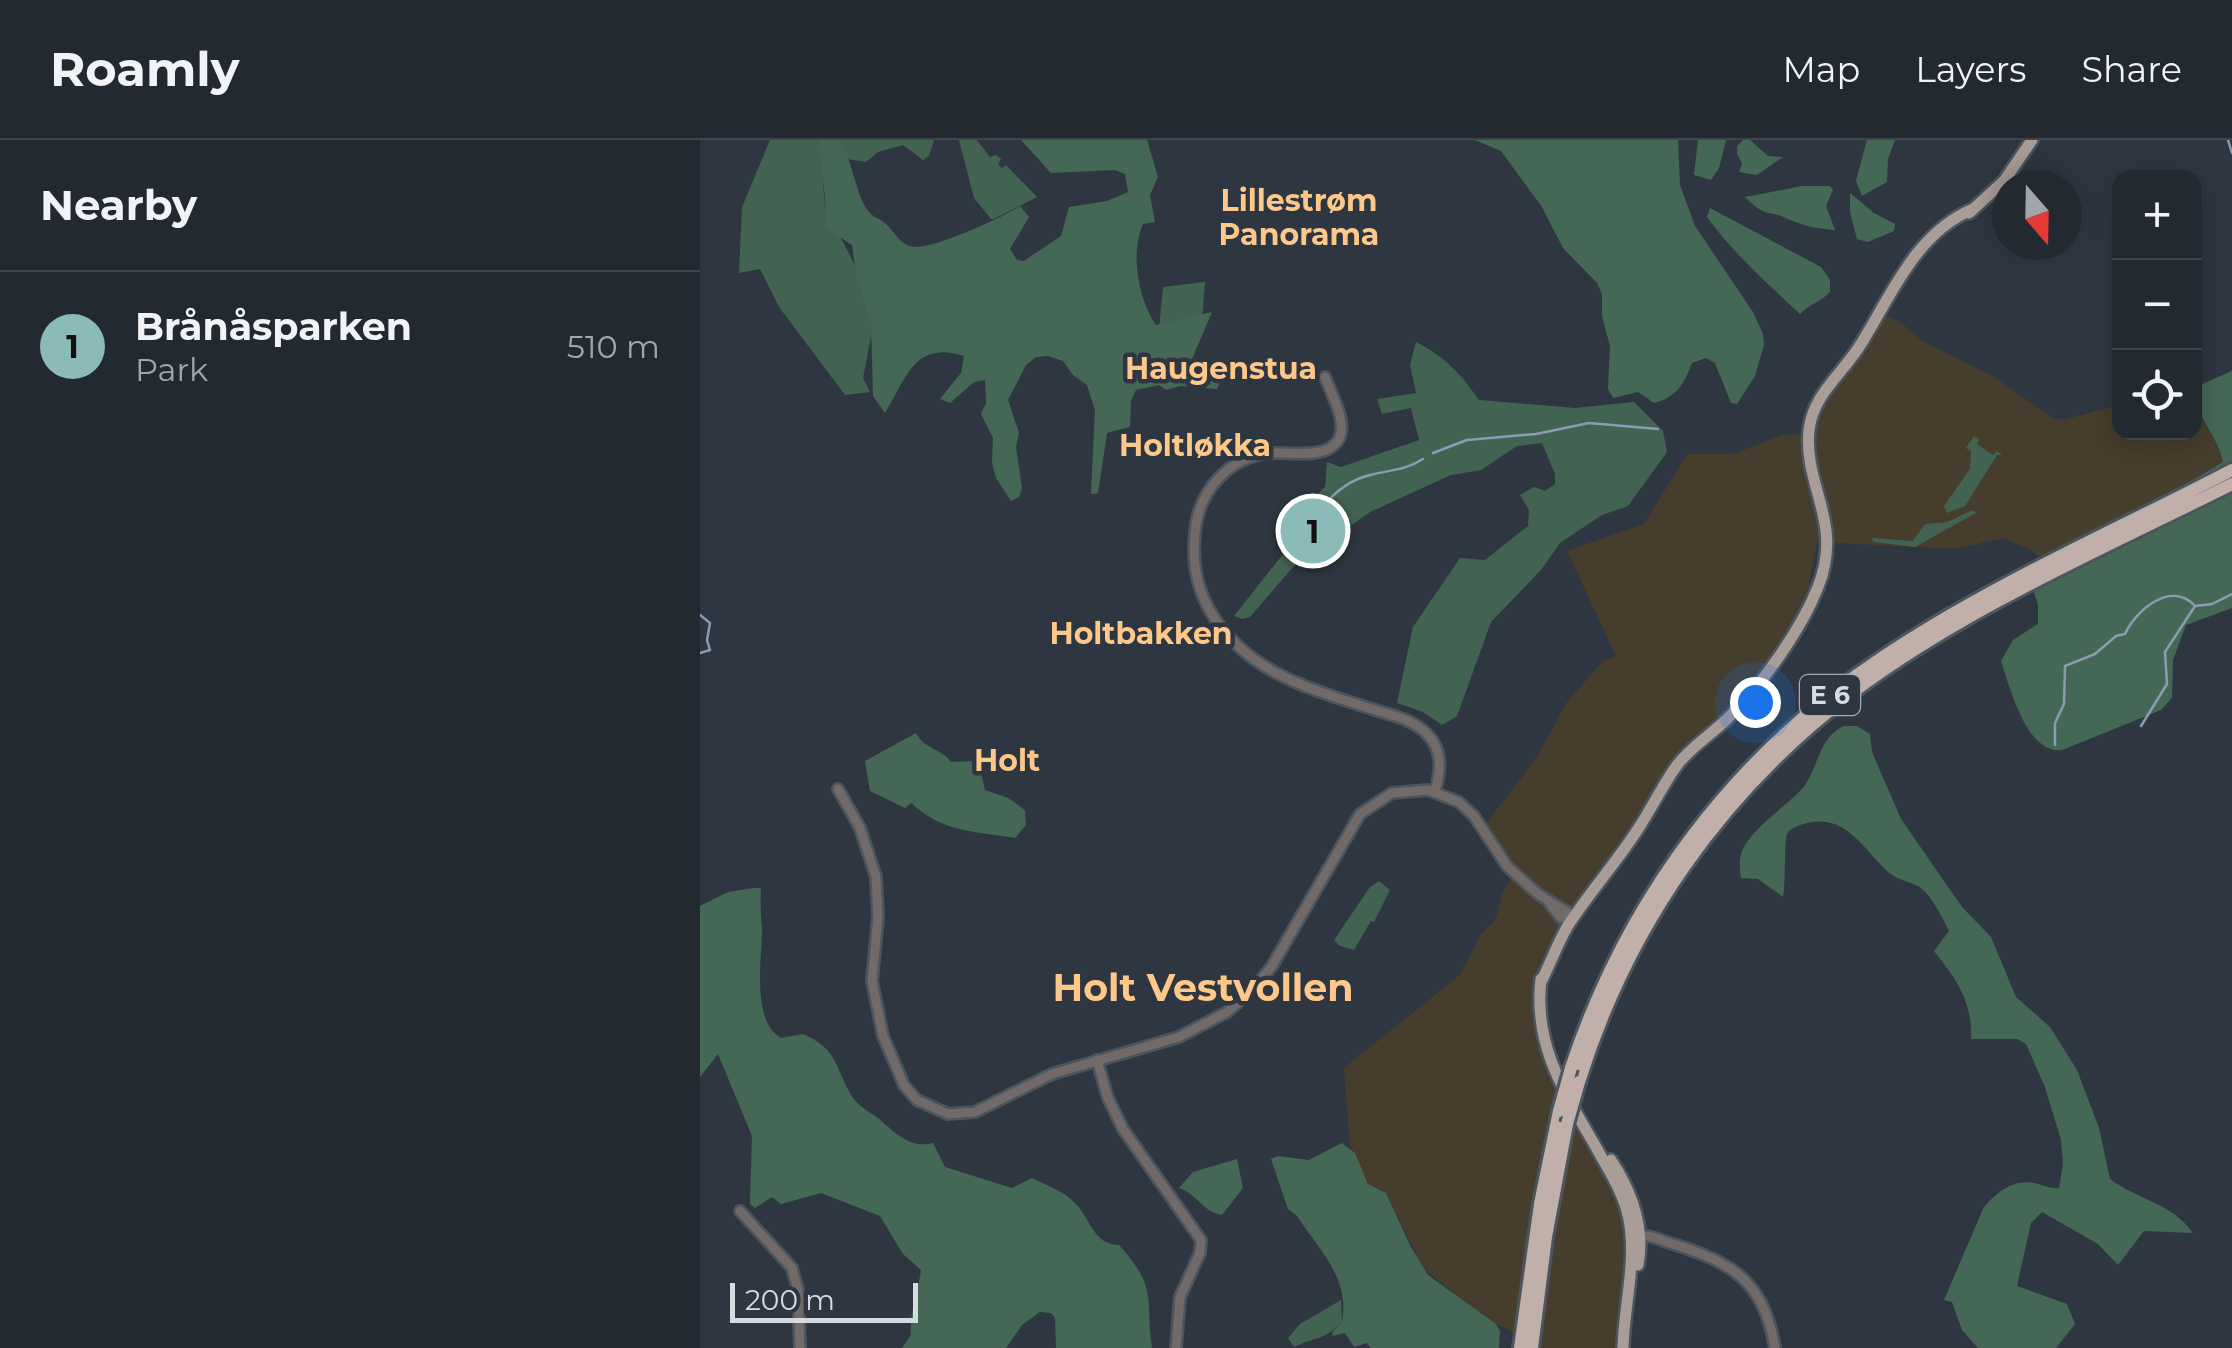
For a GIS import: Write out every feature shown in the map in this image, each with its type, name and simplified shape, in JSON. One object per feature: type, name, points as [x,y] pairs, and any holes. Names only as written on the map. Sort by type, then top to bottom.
[{"type":"highway","name":"E 6","points":[[1520,1348],[1540,1204],[1572,1068],[1608,972],[1660,880],[1708,815],[1775,741],[1850,680],[1917,636],[2022,577],[2232,470]]},
{"type":"highway","name":"E 6","points":[[1532,1348],[1546,1237],[1579,1082],[1612,994],[1660,901],[1717,822],[1783,751],[1856,690],[1934,639],[2021,590],[2232,484]]},
{"type":"main road","points":[[1623,1348],[1637,1239],[1623,1199],[1544,1047],[1538,1016],[1541,982],[1568,918],[1636,832],[1684,758],[1753,690],[1814,597],[1824,569],[1827,541],[1810,449],[1812,416],[1820,396],[1854,355],[1914,256],[1956,216],[1972,209],[2004,181],[2032,140]]},
{"type":"street","points":[[1324,377],[1341,424],[1340,437],[1326,450],[1256,455],[1222,474],[1197,515],[1196,576],[1214,619],[1234,644],[1260,664],[1289,681],[1402,719],[1423,730],[1434,742],[1439,756],[1435,791]]},
{"type":"street","points":[[838,789],[860,828],[876,877],[878,916],[872,981],[878,1018],[895,1067],[917,1100],[948,1114],[975,1112],[1044,1076],[1178,1038],[1234,1007],[1272,966],[1364,809],[1400,790],[1435,791],[1453,798],[1471,812],[1503,862],[1568,918]]},
{"type":"street","points":[[1097,1060],[1108,1098],[1124,1129],[1201,1240],[1200,1253],[1182,1292],[1176,1348]]},
{"type":"street","points":[[740,1211],[792,1268],[798,1290],[800,1348]]},
{"type":"street","points":[[1637,1239],[1711,1256],[1740,1276],[1766,1312],[1775,1348]]},
{"type":"shaded area","points":[[1877,311],[1900,322],[1922,341],[1994,377],[2051,417],[2063,420],[2112,407],[2112,440],[2202,440],[2202,419],[2223,462],[2190,485],[2043,560],[2030,549],[2003,538],[1955,549],[1817,542],[1809,584],[1820,585],[1751,693],[1681,759],[1608,871],[1570,912],[1550,945],[1540,986],[1541,1026],[1635,1232],[1623,1348],[1533,1348],[1533,1342],[1488,1320],[1424,1269],[1386,1193],[1368,1184],[1350,1146],[1344,1068],[1460,975],[1481,934],[1496,919],[1502,893],[1515,873],[1482,829],[1537,757],[1567,702],[1603,661],[1616,656],[1567,551],[1644,524],[1687,454],[1733,454],[1783,435],[1809,434],[1812,414]]},
{"type":"green space","points":[[770,140],[934,140],[929,156],[923,160],[903,145],[878,152],[866,162],[821,155],[825,207],[862,279],[872,331],[863,378],[870,392],[845,395],[779,307],[760,269],[739,273],[742,207]]},
{"type":"green space","points":[[819,140],[839,140],[864,205],[904,243],[918,247],[940,242],[1020,206],[1029,217],[1010,249],[1017,260],[1024,261],[1061,236],[1069,207],[1107,201],[1128,192],[1125,174],[1115,170],[1051,173],[1021,140],[1147,140],[1158,177],[1150,195],[1155,222],[1143,224],[1137,248],[1141,289],[1156,325],[1212,312],[1192,359],[1221,380],[1217,389],[1180,386],[1166,390],[1159,385],[1136,390],[1131,401],[1130,427],[1107,433],[1098,493],[1091,494],[1095,410],[1087,385],[1063,361],[1036,357],[1026,365],[1008,400],[1019,433],[1016,447],[1022,488],[1019,497],[1011,501],[996,478],[993,438],[981,414],[986,403],[985,380],[974,382],[950,403],[940,399],[961,373],[964,356],[947,353],[922,358],[906,376],[885,413],[873,396],[871,325],[852,245],[825,227]]},
{"type":"green space","points":[[959,140],[977,140],[990,157],[996,155],[1001,159],[998,164],[1002,168],[1006,165],[1037,197],[992,220],[974,198]]},
{"type":"green space","points":[[1475,140],[1678,140],[1680,185],[1695,226],[1753,312],[1763,334],[1764,345],[1755,376],[1737,404],[1731,403],[1715,363],[1706,358],[1692,363],[1679,389],[1669,397],[1654,403],[1638,392],[1613,398],[1608,389],[1610,346],[1597,283],[1563,248],[1542,207],[1501,151]]},
{"type":"green space","points":[[1698,140],[1726,140],[1719,168],[1711,180],[1694,175]]},
{"type":"green space","points":[[1750,140],[1768,156],[1783,157],[1757,175],[1739,172],[1742,163],[1737,146]]},
{"type":"green space","points":[[1867,140],[1895,140],[1888,159],[1887,182],[1862,196],[1856,181]]},
{"type":"green space","points":[[1802,186],[1830,186],[1833,190],[1826,206],[1835,230],[1766,212],[1745,197]]},
{"type":"green space","points":[[1850,193],[1895,224],[1894,231],[1868,242],[1857,239]]},
{"type":"green space","points":[[1710,208],[1821,267],[1830,280],[1830,292],[1800,314],[1728,243],[1707,217]]},
{"type":"green space","points":[[1205,282],[1202,321],[1159,329],[1163,287]]},
{"type":"green space","points":[[1416,342],[1452,367],[1479,400],[1575,408],[1634,402],[1663,431],[1667,452],[1628,506],[1602,515],[1560,543],[1541,570],[1491,622],[1457,716],[1442,725],[1423,712],[1397,703],[1413,627],[1460,558],[1485,560],[1528,526],[1529,510],[1520,495],[1534,487],[1545,491],[1555,484],[1555,474],[1542,443],[1517,446],[1481,470],[1451,475],[1370,512],[1293,567],[1250,617],[1234,616],[1287,549],[1285,526],[1325,487],[1327,462],[1341,467],[1419,440],[1411,408],[1382,414],[1377,399],[1416,393],[1410,365]]},
{"type":"green space","points":[[2232,371],[2232,608],[2186,625],[2173,660],[2172,698],[2161,710],[2062,750],[2050,749],[2039,742],[2022,718],[2001,661],[2013,640],[2038,624],[2038,605],[2030,579],[2223,462],[2202,417],[2202,384]]},
{"type":"green space","points":[[1974,436],[1979,439],[1977,444],[1993,455],[1997,451],[2002,455],[1997,455],[1965,506],[1947,513],[1944,506],[1970,469],[1971,451],[1966,448]]},
{"type":"green space","points":[[1972,510],[1976,513],[1915,547],[1874,542],[1871,538],[1913,541],[1925,524],[1948,522]]},
{"type":"green space","points":[[1844,726],[1857,726],[1870,734],[1872,752],[1901,819],[1962,907],[1991,937],[2016,997],[2050,1027],[2077,1070],[2099,1128],[2110,1179],[2165,1208],[2193,1233],[2144,1231],[2118,1265],[2098,1244],[2042,1212],[2031,1223],[2017,1286],[2067,1304],[2075,1324],[2056,1348],[1978,1348],[1962,1330],[1952,1302],[1944,1300],[1988,1203],[2005,1188],[2019,1183],[2059,1188],[2063,1164],[2061,1140],[2045,1087],[2026,1044],[2017,1039],[1971,1039],[1962,992],[1934,951],[1949,931],[1932,900],[1918,886],[1888,872],[1842,827],[1820,821],[1799,826],[1787,834],[1783,897],[1758,879],[1741,878],[1740,860],[1745,846],[1801,790],[1828,738]]},
{"type":"green space","points":[[916,733],[951,762],[971,761],[981,773],[985,790],[1008,798],[1025,810],[1026,825],[1015,838],[948,825],[911,803],[905,808],[870,791],[865,761]]},
{"type":"green space","points":[[1379,881],[1390,890],[1374,922],[1371,921],[1354,950],[1340,946],[1334,940],[1370,887]]},
{"type":"green space","points":[[761,888],[760,988],[765,1018],[772,1030],[781,1038],[803,1034],[822,1045],[859,1104],[903,1138],[917,1144],[933,1143],[945,1167],[1012,1188],[1032,1178],[1070,1198],[1098,1235],[1119,1245],[1140,1272],[1147,1293],[1152,1348],[1056,1348],[1055,1318],[1051,1313],[1040,1312],[1022,1325],[1006,1348],[902,1348],[911,1335],[921,1270],[903,1254],[880,1216],[821,1193],[781,1204],[772,1197],[755,1208],[750,1204],[752,1136],[718,1054],[700,1077],[700,906],[728,892]]},
{"type":"green space","points":[[1342,1143],[1355,1153],[1368,1184],[1386,1193],[1428,1275],[1496,1324],[1500,1331],[1499,1348],[1371,1348],[1367,1343],[1354,1347],[1345,1333],[1333,1336],[1332,1332],[1342,1322],[1342,1292],[1323,1253],[1288,1209],[1271,1159],[1278,1156],[1309,1160]]},
{"type":"green space","points":[[1237,1159],[1243,1188],[1222,1215],[1179,1188],[1193,1172]]},
{"type":"green space","points":[[1341,1300],[1342,1322],[1324,1336],[1294,1347],[1288,1338],[1300,1324]]},
{"type":"waterway","points":[[2228,140],[2232,153]]},
{"type":"waterway","points":[[1433,453],[1467,440],[1536,434],[1589,423],[1658,429]]},
{"type":"waterway","points":[[1294,563],[1312,521],[1343,487],[1423,459]]},
{"type":"waterway","points":[[2055,745],[2055,723],[2064,704],[2065,666],[2095,654],[2116,636],[2125,634],[2137,616],[2155,601],[2175,596],[2195,606],[2212,604],[2232,594]]},
{"type":"waterway","points":[[2141,726],[2167,684],[2165,652],[2195,606]]},
{"type":"waterway","points":[[700,615],[710,623],[710,650],[700,653]]},
{"type":"place","name":"Brånåsparken","points":[[1313,531]]},
{"type":"district","name":"Lillestrøm Panorama","points":[[1299,217]]},
{"type":"district","name":"Haugenstua","points":[[1221,368]]},
{"type":"district","name":"Holtløkka","points":[[1195,445]]},
{"type":"district","name":"Holtbakken","points":[[1141,633]]},
{"type":"district","name":"Holt","points":[[1007,760]]},
{"type":"district","name":"Holt Vestvollen","points":[[1203,987]]}]
